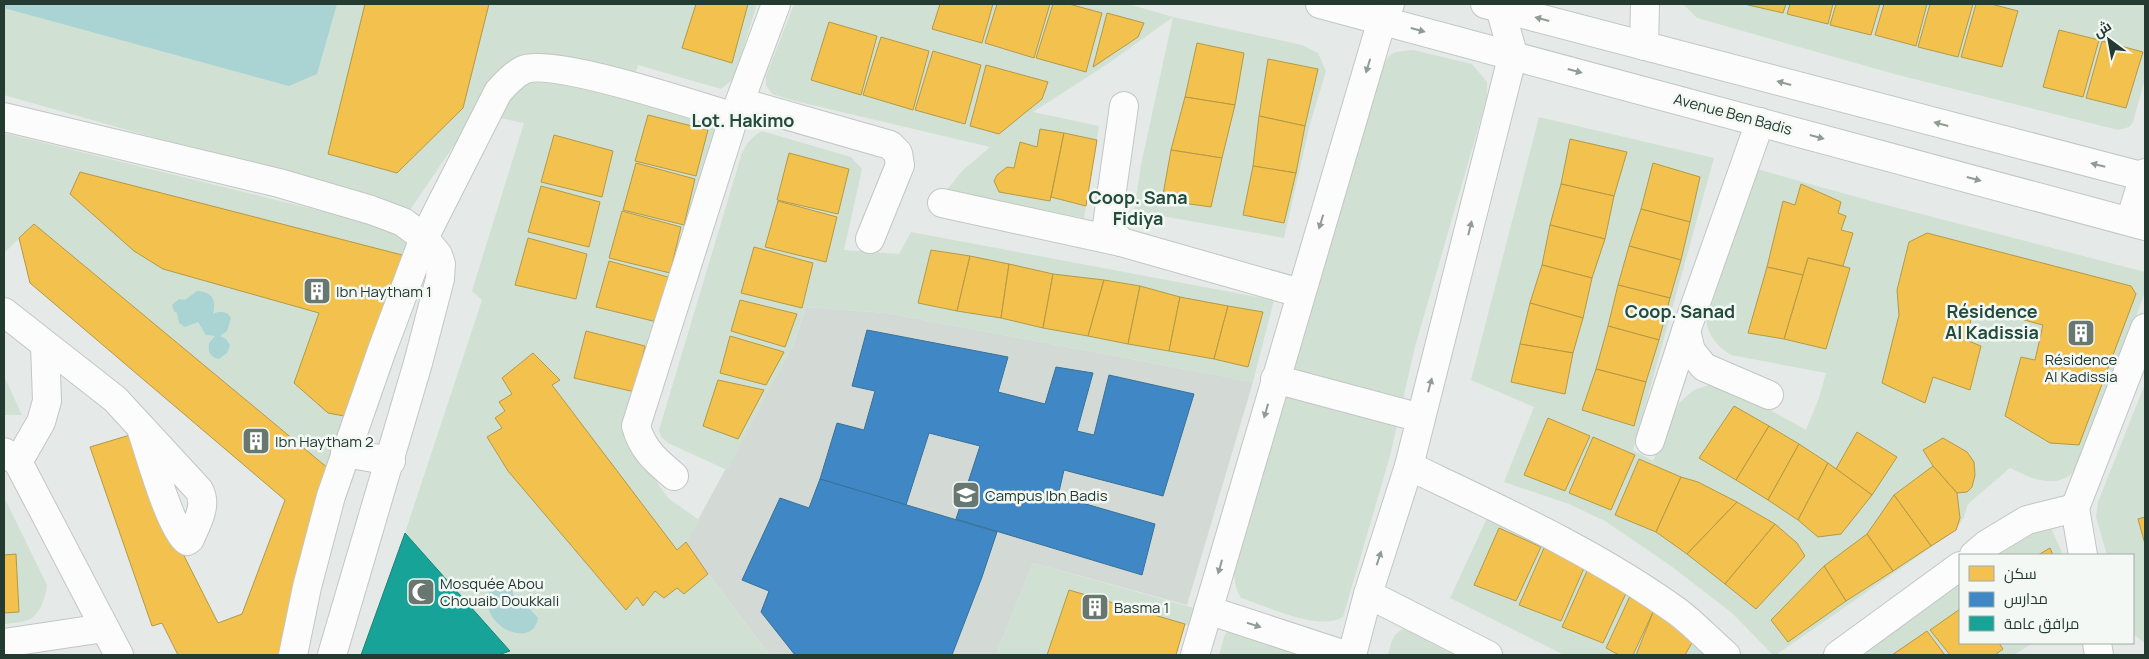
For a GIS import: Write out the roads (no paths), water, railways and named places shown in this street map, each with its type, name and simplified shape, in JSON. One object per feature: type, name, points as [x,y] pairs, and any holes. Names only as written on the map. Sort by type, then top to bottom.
[{"type":"street","points":[[674,476],[649,454],[639,438],[636,426],[737,109],[776,4]]},
{"type":"street","name":"Avenue Ben Badis","points":[[1320,4],[1386,12],[1513,54],[2137,223]]},
{"type":"street","points":[[1644,46],[1646,4]]},
{"type":"street","points":[[1492,6],[2145,175],[2137,223]]},
{"type":"street","points":[[1352,655],[1368,594],[1421,418],[1513,54],[1492,6]]},
{"type":"street","points":[[1195,655],[1300,293],[1386,12]]},
{"type":"street","points":[[293,655],[309,578],[345,453],[382,350],[424,238],[498,92],[508,80],[524,69],[542,67],[573,71],[863,136],[890,145],[898,153],[900,166],[870,239]]},
{"type":"street","points":[[1120,242],[1108,225],[1124,106]]},
{"type":"street","points":[[4,117],[279,183],[371,210],[402,222],[433,247],[441,264],[440,279],[390,461],[332,655]]},
{"type":"street","points":[[1650,442],[1686,331],[1760,122]]},
{"type":"street","points":[[942,203],[1120,242],[1300,293]]},
{"type":"street","points":[[4,312],[115,399],[141,428]]},
{"type":"street","points":[[2083,554],[2075,508],[2145,328]]},
{"type":"street","points":[[1686,331],[1691,351],[1704,367],[1770,394]]},
{"type":"street","points":[[45,344],[48,401],[41,422],[11,457],[120,655]]},
{"type":"street","points":[[382,350],[418,363]]},
{"type":"street","points":[[1275,379],[1421,418]]},
{"type":"street","points":[[345,453],[390,461]]},
{"type":"street","points":[[1408,466],[1554,536],[1627,577],[1680,614],[1726,655]]},
{"type":"street","points":[[1975,554],[1987,544],[2027,520],[2075,508]]},
{"type":"street","points":[[1838,655],[1959,567]]},
{"type":"street","points":[[1368,594],[1488,655]]},
{"type":"street","points":[[1208,610],[1346,655]]},
{"type":"street","points":[[4,643],[104,628]]},
{"type":"water","points":[[4,4],[337,4],[317,74],[289,86],[4,8]]},
{"type":"water","points":[[197,291],[202,291],[212,297],[214,304],[213,314],[223,312],[231,318],[227,331],[220,336],[226,339],[230,345],[227,353],[219,359],[210,354],[209,349],[209,343],[215,336],[206,335],[198,322],[185,327],[179,323],[177,313],[172,305],[179,299],[185,300]]},
{"type":"water","points":[[503,585],[512,590],[514,596],[512,604],[515,608],[529,608],[538,618],[534,628],[527,633],[507,630],[498,624],[491,615],[488,604],[489,592]]},
{"type":"place","name":"Ibn Haytham 1","points":[[317,291]]},
{"type":"place","name":"Résidence Al Kadissia","points":[[2081,333]]},
{"type":"place","name":"Ibn Haytham 2","points":[[256,441]]},
{"type":"place","name":"Campus Ibn Badis","points":[[966,495]]},
{"type":"place","name":"Mosquée Abou Chouaib Doukkali","points":[[421,592]]},
{"type":"place","name":"Basma 1","points":[[1095,607]]},
{"type":"district","name":"Lot. Hakimo","points":[[743,120]]},
{"type":"district","name":"Coop. Sana Fidiya","points":[[1138,207]]},
{"type":"district","name":"Coop. Sanad","points":[[1680,311]]},
{"type":"district","name":"Résidence Al Kadissia","points":[[1992,321]]}]
